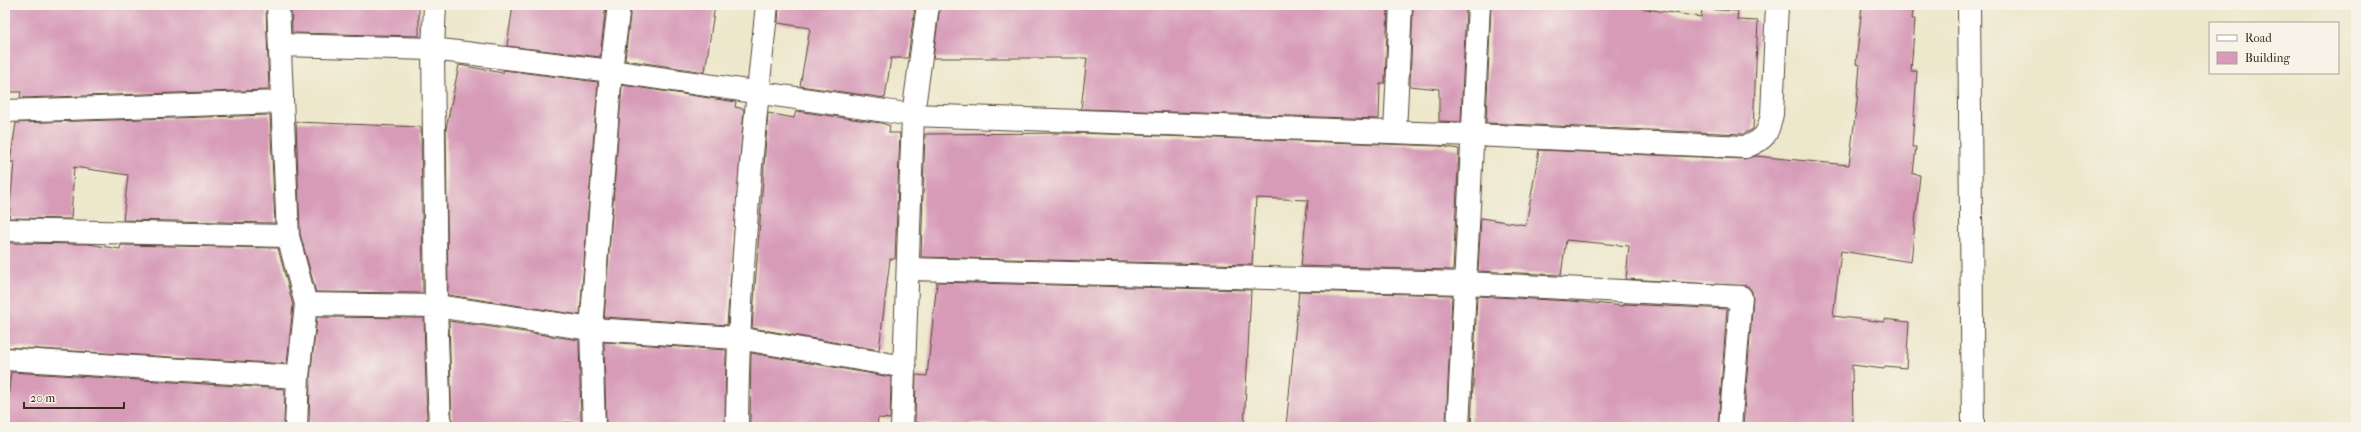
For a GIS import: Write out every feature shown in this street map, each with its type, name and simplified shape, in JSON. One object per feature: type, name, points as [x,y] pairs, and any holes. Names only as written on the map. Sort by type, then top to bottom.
[{"type":"street","points":[[278,5],[281,45],[288,236],[306,304],[298,377],[296,427]]},
{"type":"street","points":[[435,5],[433,49],[436,306],[440,427]]},
{"type":"street","points":[[594,427],[590,329],[611,71],[619,5]]},
{"type":"street","points":[[737,427],[738,338],[758,92],[767,5]]},
{"type":"street","points":[[902,427],[909,269],[913,115],[928,5]]},
{"type":"street","points":[[1395,132],[1401,5]]},
{"type":"street","points":[[1458,427],[1479,5]]},
{"type":"street","points":[[281,45],[433,49],[611,71],[913,115],[1395,132],[1745,147],[1760,142],[1769,130],[1772,114],[1776,5]]},
{"type":"street","points":[[1969,5],[1974,427]]},
{"type":"street","points":[[5,111],[282,102]]},
{"type":"street","points":[[5,230],[288,236]]},
{"type":"street","points":[[909,269],[1465,283],[1741,297],[1730,427]]},
{"type":"street","points":[[306,304],[436,306],[590,329],[738,338],[905,367]]},
{"type":"street","points":[[5,359],[298,377]]},
{"type":"building","points":[[5,5],[262,5],[262,8],[266,7],[269,90],[20,98],[21,92],[5,92]]},
{"type":"building","points":[[419,5],[419,36],[292,33],[291,6]]},
{"type":"building","points":[[513,5],[606,5],[600,57],[507,46]]},
{"type":"building","points":[[631,5],[715,5],[705,72],[625,60]]},
{"type":"building","points":[[779,5],[915,5],[908,58],[891,58],[885,98],[800,86],[810,28],[778,23]]},
{"type":"building","points":[[940,5],[1388,5],[1385,83],[1380,83],[1379,119],[1081,109],[1087,58],[933,58]]},
{"type":"building","points":[[1413,5],[1466,5],[1461,122],[1439,121],[1439,89],[1410,86]]},
{"type":"building","points":[[1491,5],[1618,5],[1701,17],[1702,9],[1738,11],[1737,20],[1758,21],[1753,129],[1743,134],[1486,123]]},
{"type":"building","points":[[1862,5],[1914,5],[1912,19],[1915,19],[1911,71],[1917,71],[1912,147],[1916,147],[1913,174],[1920,175],[1911,262],[1841,251],[1833,316],[1884,322],[1884,319],[1909,322],[1906,368],[1885,366],[1884,369],[1852,365],[1853,427],[1743,427],[1753,298],[1752,291],[1748,286],[1626,279],[1629,246],[1566,240],[1561,275],[1478,271],[1481,218],[1526,225],[1539,150],[1744,159],[1755,156],[1849,165],[1860,65],[1856,64]]},
{"type":"building","points":[[459,65],[503,73],[503,70],[598,82],[580,315],[448,295],[446,129]]},
{"type":"building","points":[[622,85],[736,102],[735,107],[744,109],[727,325],[604,317]]},
{"type":"building","points":[[796,111],[881,123],[890,126],[889,133],[900,133],[895,259],[890,259],[879,350],[752,328],[768,113],[794,118]]},
{"type":"building","points":[[270,115],[275,223],[123,220],[128,175],[74,167],[71,219],[9,218],[14,162],[10,162],[16,123]]},
{"type":"building","points":[[296,122],[421,127],[423,293],[316,292],[300,234]]},
{"type":"building","points":[[1078,133],[1439,146],[1459,149],[1453,270],[1301,266],[1308,200],[1256,198],[1252,265],[921,257],[925,134]]},
{"type":"building","points":[[5,244],[88,244],[120,249],[121,245],[278,248],[293,305],[287,364],[5,347]]},
{"type":"building","points":[[937,282],[1251,290],[1244,427],[1035,427],[970,423],[970,427],[960,427],[915,422],[916,375],[927,376]]},
{"type":"building","points":[[1299,291],[1452,295],[1446,427],[1286,427]]},
{"type":"building","points":[[1477,296],[1571,301],[1624,306],[1624,304],[1727,309],[1718,427],[1471,427]]},
{"type":"building","points":[[317,317],[424,318],[427,427],[309,427],[310,378]]},
{"type":"building","points":[[449,321],[579,340],[581,423],[565,422],[564,427],[452,427]]},
{"type":"building","points":[[604,342],[726,350],[725,427],[616,427],[616,425],[606,425]]},
{"type":"building","points":[[751,353],[891,377],[890,419],[878,418],[877,427],[750,427]]},
{"type":"building","points":[[11,372],[285,389],[284,427],[113,427],[69,423],[68,427],[5,425]]}]
